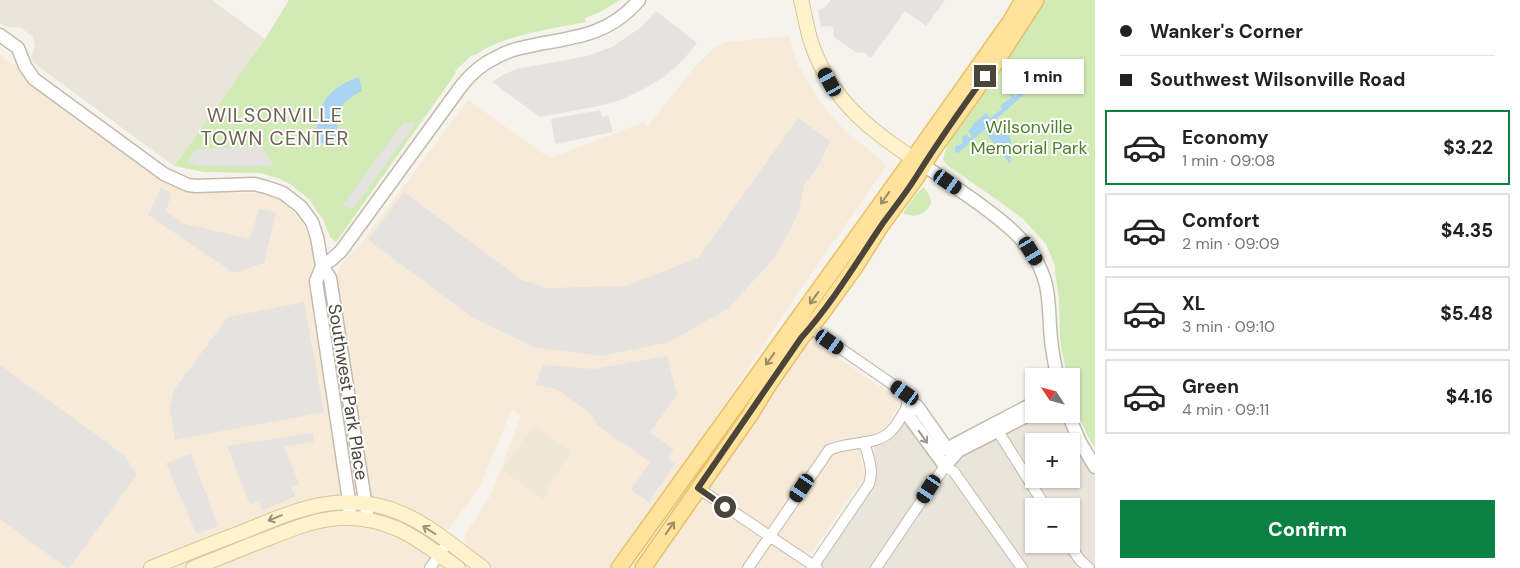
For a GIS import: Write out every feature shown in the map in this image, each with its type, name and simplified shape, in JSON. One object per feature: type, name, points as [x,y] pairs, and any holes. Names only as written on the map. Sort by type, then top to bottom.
[{"type":"main road","points":[[801,0],[812,45],[826,75],[843,101],[869,127],[918,162]]},
{"type":"main road","points":[[619,568],[804,323],[819,318],[855,267],[918,162],[1023,0]]},
{"type":"main road","points":[[918,162],[1012,39],[1036,0]]},
{"type":"main road","points":[[643,568],[801,338],[804,323]]},
{"type":"main road","points":[[151,568],[291,512],[328,503],[366,504],[400,513],[424,526],[483,568]]},
{"type":"main road","points":[[193,568],[303,525],[329,519],[350,518],[383,524],[408,534],[458,568]]},
{"type":"street","points":[[322,266],[341,251],[462,85],[477,70],[496,57],[518,48],[578,37],[597,31],[626,14],[639,0]]},
{"type":"street","name":"Southwest Park Place","points":[[0,35],[18,48],[25,66],[34,79],[171,178],[196,186],[259,185],[292,199],[305,212],[315,229],[322,266],[330,278],[368,520]]},
{"type":"street","points":[[918,162],[999,218],[1014,231],[1031,251],[1046,286],[1050,313],[1052,353],[1055,368]]},
{"type":"street","name":"Southwest Park Place","points":[[322,266],[316,281],[350,518]]},
{"type":"street","points":[[804,323],[905,393],[910,418],[1022,568]]},
{"type":"street","points":[[748,568],[829,450],[886,436],[893,430],[908,405]]},
{"type":"street","points":[[995,428],[1025,409]]},
{"type":"street","points":[[876,568],[946,464],[954,445],[1025,416]]},
{"type":"street","points":[[1072,423],[1095,467]]},
{"type":"street","points":[[995,428],[1040,498]]},
{"type":"street","points":[[698,488],[814,567],[872,477],[864,442]]},
{"type":"street","points":[[430,568],[448,542]]},
{"type":"street","points":[[1075,553],[1089,568]]},
{"type":"shaded area","points":[[0,0],[212,0],[265,39],[174,166],[35,64],[31,58],[35,46],[33,37],[21,28],[5,27],[0,23]]},
{"type":"shaded area","points":[[831,0],[945,0],[926,26],[905,11],[871,58],[863,52],[857,53],[834,37],[833,28],[830,26],[821,27],[818,10],[824,8]]},
{"type":"shaded area","points":[[656,11],[697,43],[684,59],[664,77],[621,100],[540,117],[492,82],[504,74],[517,69],[587,56],[612,47],[640,28]]},
{"type":"shaded area","points":[[789,36],[797,63],[820,102],[846,132],[882,160],[885,164],[884,170],[803,285],[654,511],[612,568],[494,568],[469,549],[464,542],[465,535],[491,495],[521,416],[512,409],[481,484],[449,529],[445,531],[428,519],[405,508],[374,499],[371,494],[337,278],[343,262],[363,241],[468,100],[548,157],[554,157],[644,122],[648,126],[697,64],[715,47],[726,42]]},
{"type":"shaded area","points":[[0,54],[12,64],[18,64],[166,180],[204,192],[262,193],[281,200],[293,211],[303,224],[311,241],[313,256],[312,282],[346,522],[391,531],[451,568],[0,568]]},
{"type":"shaded area","points":[[600,110],[602,117],[608,115],[613,132],[555,144],[551,119]]},
{"type":"shaded area","points":[[798,118],[830,141],[819,165],[804,185],[799,211],[791,229],[774,258],[729,308],[669,342],[602,356],[534,347],[473,318],[368,240],[404,192],[522,280],[547,288],[625,286],[698,258]]},
{"type":"shaded area","points":[[403,123],[416,123],[354,208],[342,206]]},
{"type":"shaded area","points":[[261,146],[274,166],[199,166],[187,162],[196,149]]},
{"type":"shaded area","points":[[161,187],[171,193],[166,212],[185,224],[250,239],[259,209],[276,213],[264,263],[234,273],[148,215]]},
{"type":"shaded area","points":[[304,302],[324,412],[175,440],[170,408],[174,390],[228,317]]},
{"type":"shaded area","points":[[812,342],[818,344],[898,399],[900,404],[884,430],[872,433],[860,450],[865,476],[801,568],[651,568],[805,345]]},
{"type":"shaded area","points":[[667,356],[677,395],[650,432],[674,450],[668,458],[675,464],[649,502],[631,490],[650,462],[597,425],[594,417],[557,389],[535,385],[543,365],[595,369]]},
{"type":"shaded area","points":[[0,365],[124,455],[137,475],[69,568],[0,519]]},
{"type":"shaded area","points":[[1025,420],[1025,423],[1067,423],[1072,433],[1025,433],[1025,488],[1080,488],[1080,449],[1095,476],[1095,568],[818,568],[875,484],[874,446],[891,439],[900,426],[911,422],[934,454],[948,478],[963,453]]},
{"type":"shaded area","points":[[534,425],[572,452],[545,489],[549,492],[543,499],[502,470]]},
{"type":"shaded area","points":[[313,433],[314,442],[284,446],[299,484],[291,488],[295,496],[262,511],[258,501],[250,505],[227,446]]},
{"type":"shaded area","points":[[191,454],[218,526],[199,533],[195,531],[166,463]]},
{"type":"green space","points":[[289,0],[620,0],[600,12],[585,18],[586,22],[512,38],[485,49],[474,56],[472,55],[455,71],[456,73],[336,242],[330,237],[324,221],[309,199],[290,184],[280,179],[261,173],[204,172],[174,166],[265,39]]},
{"type":"green space","name":"Wilsonville Memorial Park","points":[[1042,0],[1095,0],[1095,448],[1080,418],[1080,368],[1065,368],[1060,340],[1059,300],[1055,266],[1046,244],[1023,219],[948,166],[943,160],[945,151],[959,121]]},
{"type":"green space","points":[[924,187],[930,197],[931,204],[928,208],[915,216],[903,213],[917,193]]},
{"type":"water","points":[[359,77],[362,91],[344,103],[338,111],[334,122],[337,123],[338,138],[329,143],[319,143],[314,133],[318,123],[323,122],[323,119],[319,118],[324,103],[338,87]]},
{"type":"water","points":[[1037,78],[1039,81],[958,153],[955,152],[955,147],[963,143],[963,136],[967,135],[970,138],[972,136],[968,131],[972,125],[986,113],[990,118],[1002,109],[1000,106],[1012,97],[1011,95],[1015,97]]},
{"type":"water","points":[[1000,120],[1011,140],[1010,164],[985,132]]},
{"type":"district","name":"WILSONVILLE TOWN CENTER","points":[[275,126]]},
{"type":"route","points":[[725,507],[698,488],[750,415],[801,338],[819,318],[855,267],[882,224],[916,178],[932,151],[985,76]]}]
